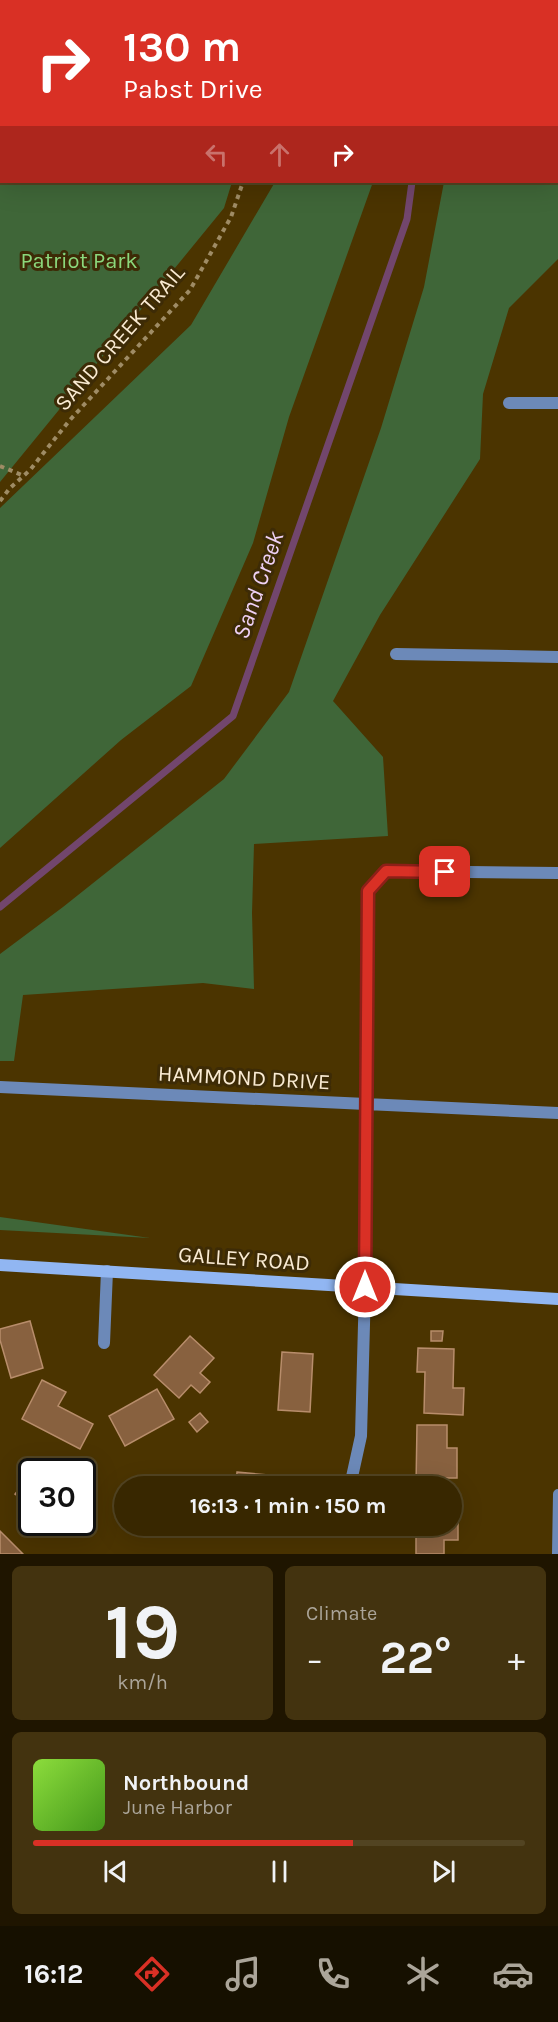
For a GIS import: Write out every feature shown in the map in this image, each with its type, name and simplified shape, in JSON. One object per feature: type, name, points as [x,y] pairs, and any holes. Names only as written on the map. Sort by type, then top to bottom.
[{"type":"main road","name":"GALLEY ROAD","points":[[0,1265],[558,1299]]},
{"type":"street","points":[[508,403],[558,403]]},
{"type":"street","points":[[396,654],[558,657]]},
{"type":"street","points":[[352,1476],[361,1436],[365,1287],[368,891],[386,871],[558,873]]},
{"type":"street","name":"HAMMOND DRIVE","points":[[0,1088],[558,1113]]},
{"type":"street","points":[[104,1343],[107,1271]]},
{"type":"lane","points":[[556,1554],[558,1494]]},
{"type":"path","name":"SAND CREEK TRAIL","points":[[0,501],[24,476],[69,421],[190,290],[231,217],[243,183]]},
{"type":"path","points":[[0,466],[24,476]]},
{"type":"green space","name":"Patriot Park","points":[[0,183],[232,183],[224,208],[0,482]]},
{"type":"green space","points":[[274,183],[373,183],[289,417],[253,543],[191,686],[121,740],[0,848],[0,508],[191,325]]},
{"type":"green space","points":[[444,183],[558,183],[558,259],[509,308],[483,394],[480,459],[380,615],[333,701],[383,757],[388,836],[254,844],[252,913],[254,989],[203,983],[23,995],[14,1061],[0,1061],[0,954],[224,779],[289,692],[381,428],[424,287]]},
{"type":"green space","points":[[0,1217],[150,1238],[0,1230]]},
{"type":"building","points":[[30,1321],[43,1368],[11,1378],[0,1340],[0,1329]]},
{"type":"building","points":[[431,1331],[443,1331],[442,1341],[431,1341]]},
{"type":"building","points":[[190,1336],[214,1358],[200,1373],[210,1382],[200,1393],[191,1385],[179,1398],[154,1375]]},
{"type":"building","points":[[418,1348],[454,1349],[453,1388],[464,1388],[463,1415],[424,1413],[425,1372],[417,1372]]},
{"type":"building","points":[[282,1352],[313,1354],[310,1412],[278,1410]]},
{"type":"building","points":[[42,1380],[66,1392],[58,1406],[93,1424],[80,1449],[22,1419]]},
{"type":"building","points":[[157,1389],[174,1419],[125,1446],[109,1416]]},
{"type":"building","points":[[200,1413],[208,1422],[197,1432],[189,1422]]},
{"type":"building","points":[[417,1425],[447,1425],[447,1448],[457,1448],[457,1476],[416,1476]]},
{"type":"building","points":[[237,1472],[268,1475],[268,1476],[237,1476]]},
{"type":"building","points":[[0,1531],[23,1554],[0,1554]]},
{"type":"building","points":[[416,1536],[458,1536],[458,1540],[444,1540],[444,1554],[416,1554]]},
{"type":"waterway","name":"Sand Creek","points":[[0,907],[233,716],[407,219],[412,183]]},
{"type":"route","points":[[365,1287],[368,891],[386,871],[445,872]]}]
